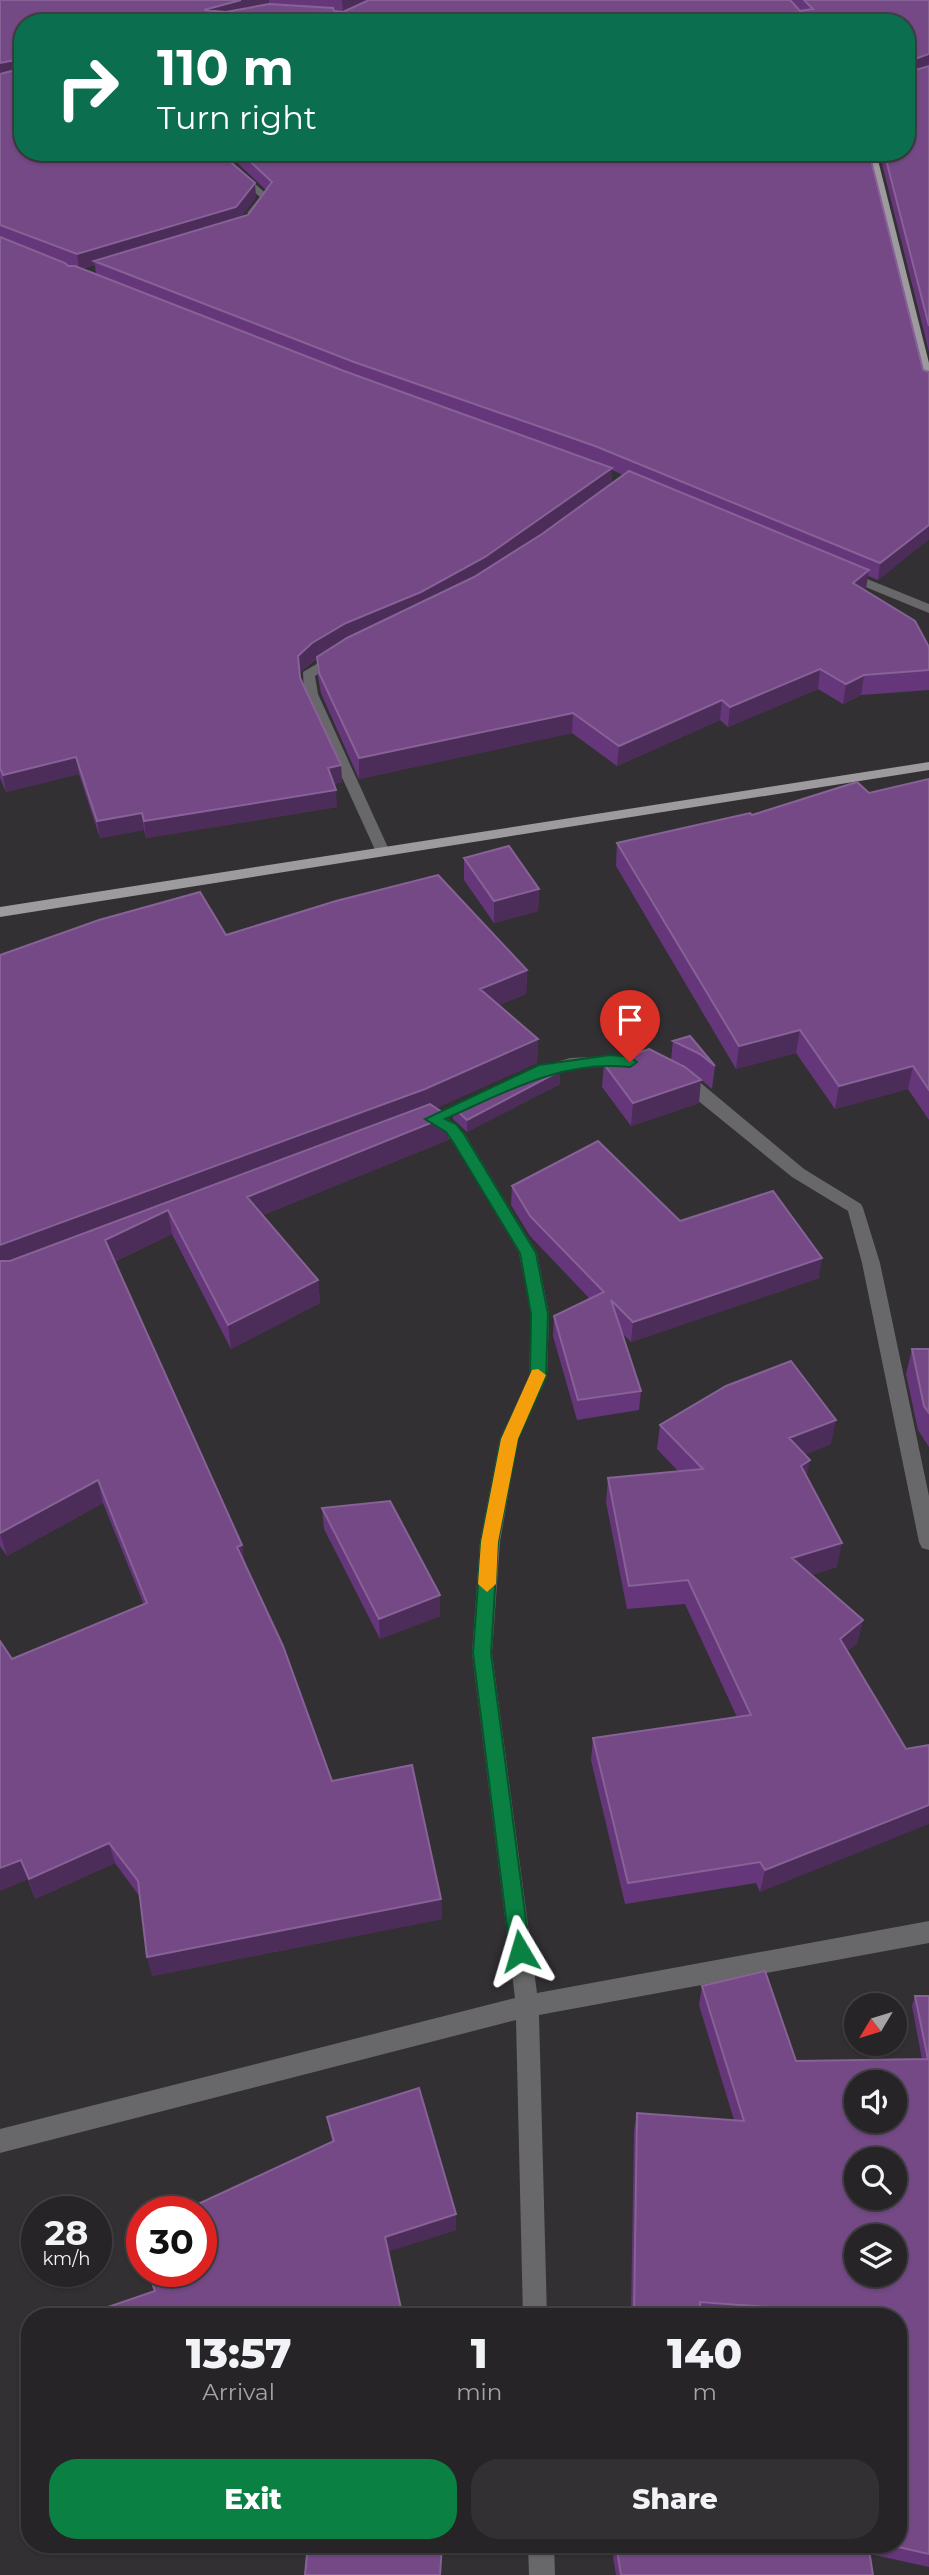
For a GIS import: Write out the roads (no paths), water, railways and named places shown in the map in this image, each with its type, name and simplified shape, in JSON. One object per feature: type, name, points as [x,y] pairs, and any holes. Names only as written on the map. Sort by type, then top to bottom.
[{"type":"main road","points":[[873,161],[929,385]]},
{"type":"main road","points":[[0,912],[929,766]]},
{"type":"street","points":[[223,161],[265,197],[243,226]]},
{"type":"street","points":[[833,569],[929,608]]},
{"type":"street","points":[[349,650],[308,675],[311,694],[383,852]]},
{"type":"street","points":[[520,1080],[545,1069],[610,1060],[656,1066],[690,1083],[798,1173],[855,1208],[871,1263],[929,1542]]},
{"type":"street","points":[[413,1126],[457,1108]]},
{"type":"street","points":[[432,1119],[451,1128],[528,1253],[540,1314],[538,1377],[509,1439],[490,1542],[482,1653],[527,2006],[535,2308]]},
{"type":"street","points":[[0,2141],[527,2006],[929,1932]]},
{"type":"street","points":[[541,2553],[542,2575]]}]
